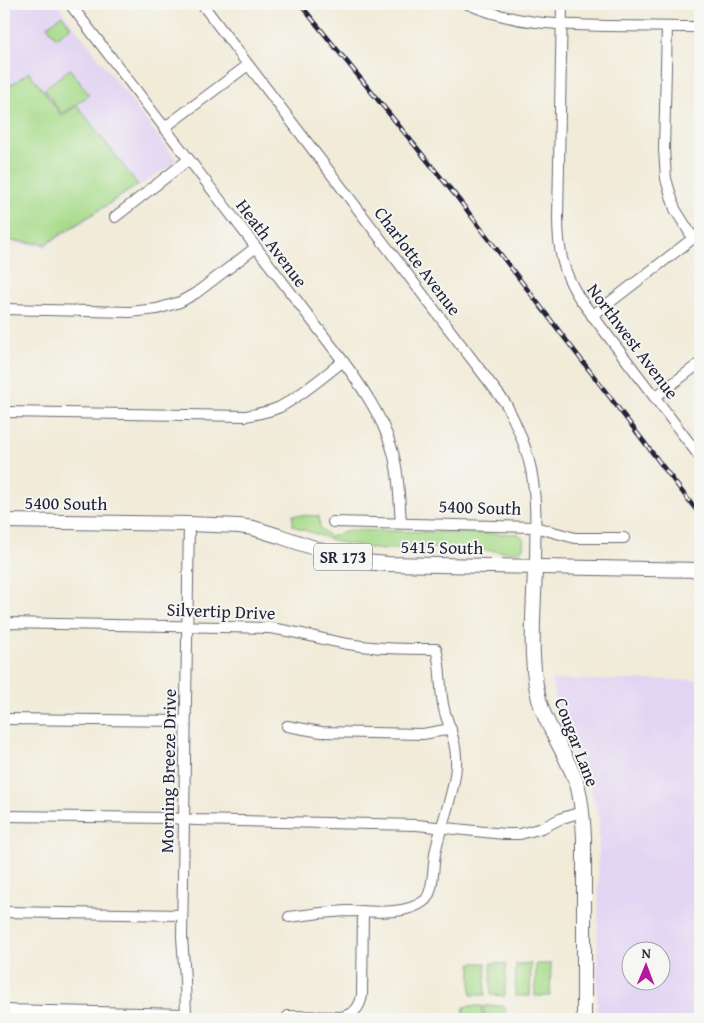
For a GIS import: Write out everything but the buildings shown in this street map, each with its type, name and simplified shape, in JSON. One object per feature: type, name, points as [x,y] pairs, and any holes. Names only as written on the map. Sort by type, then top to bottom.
[{"type":"main road","name":"5400 South","points":[[4,521],[189,524]]},
{"type":"main road","name":"5415 South","points":[[189,524],[253,528],[338,556],[366,562],[388,564],[700,570]]},
{"type":"main road","name":"Cougar Lane","points":[[535,568],[534,651],[536,683],[543,711],[577,785],[582,812],[584,847],[584,1019]]},
{"type":"street","name":"Heath Avenue","points":[[70,4],[343,362],[368,398],[392,446],[398,482],[401,523]]},
{"type":"street","name":"Charlotte Avenue","points":[[202,4],[506,404],[521,435],[530,462],[534,491],[535,568]]},
{"type":"street","points":[[468,4],[518,20],[562,25],[700,27]]},
{"type":"street","name":"Northwest Avenue","points":[[562,4],[558,237],[562,263],[566,276],[592,316],[700,457]]},
{"type":"street","points":[[592,316],[697,236],[676,209],[666,179],[664,150],[666,27]]},
{"type":"street","points":[[164,128],[248,65]]},
{"type":"street","points":[[115,217],[188,160]]},
{"type":"street","points":[[4,309],[130,312],[157,309],[180,302],[196,293],[255,248]]},
{"type":"street","points":[[4,412],[246,416],[279,407],[298,396],[343,362]]},
{"type":"street","points":[[655,397],[700,363]]},
{"type":"street","name":"5400 South","points":[[333,522],[535,527],[575,538],[624,538]]},
{"type":"street","name":"Morning Breeze Drive","points":[[186,1016],[182,915],[189,524]]},
{"type":"street","name":"Silvertip Drive","points":[[4,623],[270,628],[367,647],[436,649],[439,658],[442,696],[450,729]]},
{"type":"street","points":[[4,719],[185,721]]},
{"type":"street","points":[[287,726],[321,732],[423,734],[450,729],[456,748],[456,763],[436,851],[431,889],[424,902],[399,910],[330,912],[289,917]]},
{"type":"street","points":[[4,816],[402,824],[520,834],[542,828],[562,818],[582,812]]},
{"type":"street","points":[[288,1016],[341,1017],[349,1015],[358,1007],[362,995],[363,911]]},
{"type":"street","points":[[4,912],[182,915]]},
{"type":"street","points":[[4,1010],[186,1016]]},
{"type":"shaded area","points":[[4,4],[57,4],[177,161],[45,247],[4,242]]},
{"type":"shaded area","points":[[551,680],[700,680],[700,1019],[597,1019],[599,819],[588,778],[564,731]]},
{"type":"green space","points":[[62,15],[71,27],[56,38],[47,26]]},
{"type":"green space","points":[[70,69],[89,95],[62,114],[44,89]]},
{"type":"green space","points":[[29,72],[62,116],[77,105],[138,185],[46,244],[4,240],[4,90]]},
{"type":"green space","points":[[293,515],[319,516],[320,528],[330,537],[349,530],[519,534],[524,539],[523,548],[517,552],[414,547],[381,550],[338,542],[293,526]]},
{"type":"green space","points":[[471,963],[486,963],[485,995],[471,995]]},
{"type":"green space","points":[[491,963],[506,964],[505,996],[491,995]]},
{"type":"green space","points":[[516,964],[531,964],[530,996],[515,996]]},
{"type":"green space","points":[[536,964],[551,964],[550,996],[535,996]]},
{"type":"green space","points":[[482,1006],[482,1019],[463,1019],[464,1007]]},
{"type":"green space","points":[[484,1006],[504,1006],[505,1019],[484,1019]]},
{"type":"railway","points":[[300,4],[456,196],[700,515]]}]
